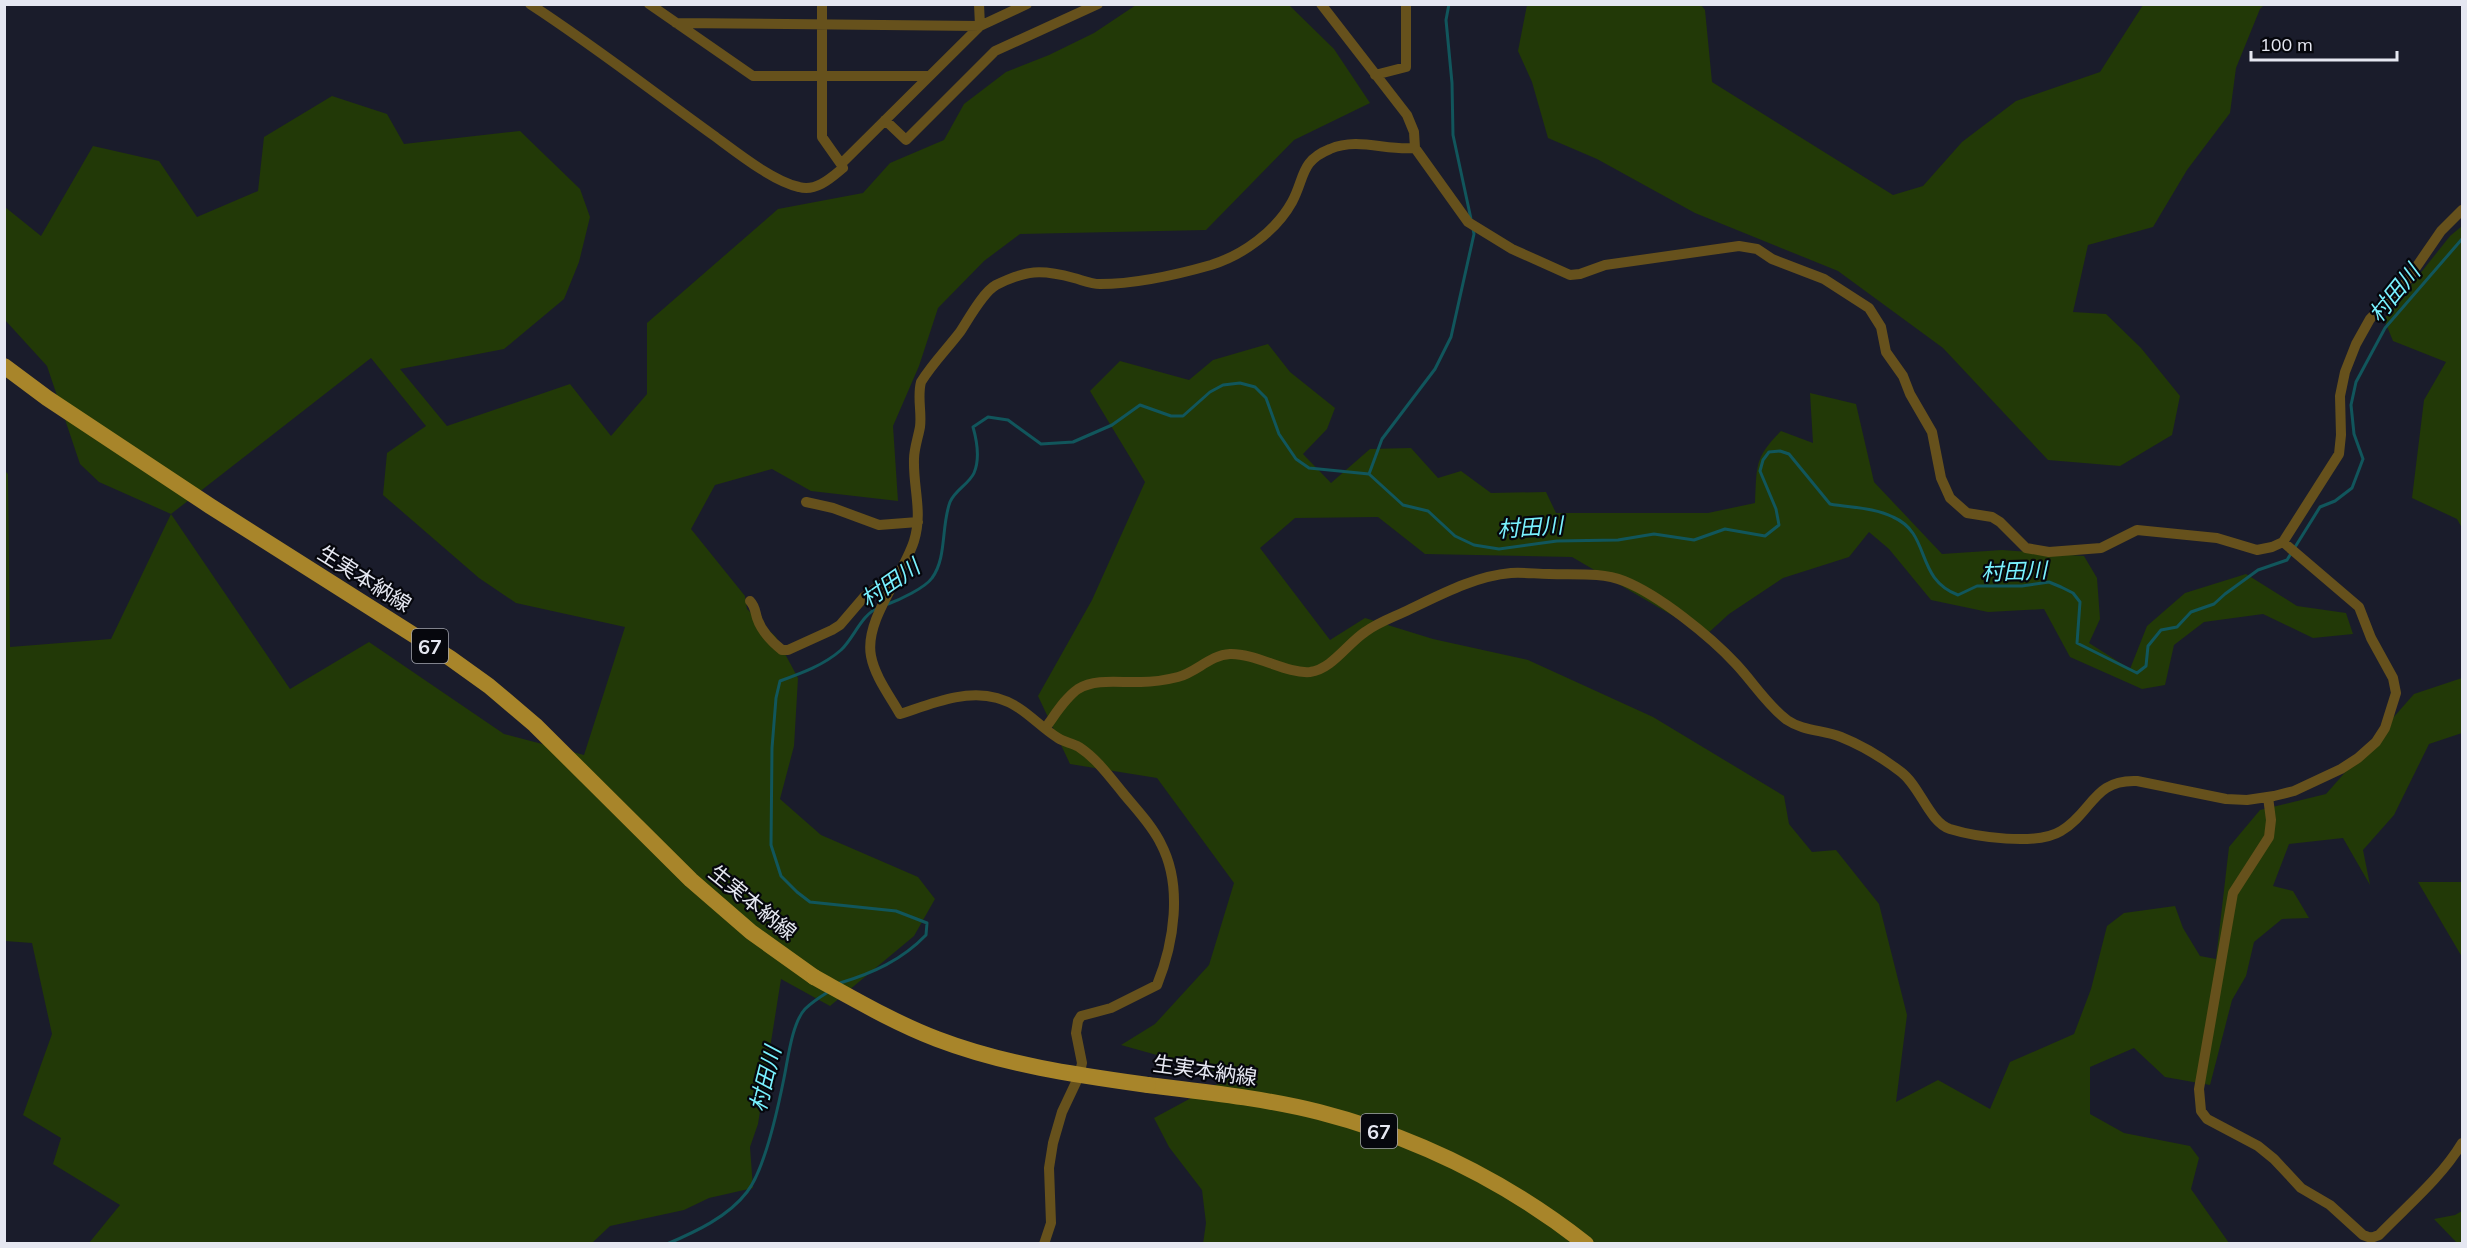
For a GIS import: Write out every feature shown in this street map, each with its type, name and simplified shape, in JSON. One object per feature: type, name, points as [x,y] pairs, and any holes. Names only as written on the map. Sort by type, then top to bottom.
[{"type":"main road","name":"生実本納線","points":[[4,366],[47,398],[210,507],[440,652],[489,686],[535,724],[690,880],[751,932],[814,977],[895,1020],[937,1039],[974,1052],[1067,1074],[1221,1094],[1317,1112],[1399,1138],[1451,1159],[1519,1196],[1586,1244]]},
{"type":"street","points":[[530,4],[724,143],[799,188],[810,188],[827,181],[843,168],[822,137],[822,4]]},
{"type":"street","points":[[649,4],[753,76],[929,76]]},
{"type":"street","points":[[979,4],[980,26]]},
{"type":"street","points":[[841,164],[980,26],[1027,4]]},
{"type":"street","points":[[885,120],[906,140],[995,51],[1098,4]]},
{"type":"street","points":[[1321,4],[1407,115],[1414,132],[1414,148],[1473,226],[1512,249],[1570,275],[1605,265],[1739,246],[1757,249],[1772,259],[1824,279],[1854,297],[1877,318],[1886,352],[1903,376],[1910,394],[1932,432],[1941,478],[1950,498],[1968,513],[1992,517],[2000,522],[2026,548],[2049,552],[2101,548],[2137,530],[2217,538],[2257,550],[2283,542],[2339,454],[2340,396],[2345,372],[2356,344],[2370,319],[2406,282],[2441,231],[2463,210]]},
{"type":"street","points":[[1375,75],[1406,67],[1406,4]]},
{"type":"street","points":[[676,23],[980,26]]},
{"type":"street","points":[[1044,1244],[1052,1223],[1050,1168],[1053,1143],[1062,1112],[1079,1076],[1082,1063],[1076,1033],[1078,1021],[1082,1016],[1111,1008],[1157,985],[1173,934],[1174,894],[1170,862],[1161,842],[1147,822],[1096,761],[1077,746],[1058,739],[1025,711],[996,698],[959,696],[900,714],[880,679],[871,656],[871,637],[914,542],[918,522],[918,490],[914,458],[920,425],[918,393],[921,382],[993,286],[1029,272],[1044,270],[1096,284],[1116,284],[1211,265],[1234,257],[1258,240],[1284,214],[1293,200],[1307,164],[1331,148],[1361,143],[1400,150],[1414,148]]},
{"type":"street","points":[[806,502],[833,508],[879,525],[918,522]]},
{"type":"street","points":[[1046,728],[1077,690],[1089,684],[1144,682],[1180,676],[1219,656],[1229,654],[1242,655],[1305,673],[1318,670],[1331,663],[1343,649],[1367,630],[1439,596],[1478,581],[1512,573],[1605,576],[1649,594],[1706,635],[1735,662],[1777,711],[1797,727],[1841,737],[1903,773],[1936,819],[1946,828],[2008,838],[2043,838],[2059,833],[2070,825],[2106,787],[2122,781],[2137,781],[2226,799],[2247,800],[2268,797],[2294,791],[2319,781],[2358,758],[2376,742],[2385,728],[2396,693],[2393,678],[2371,638],[2359,607],[2283,542]]},
{"type":"street","points":[[750,601],[754,605],[758,621],[771,639],[782,650],[788,650],[840,625],[864,597],[882,584],[896,579]]},
{"type":"street","points":[[2268,797],[2271,820],[2269,837],[2233,893],[2199,1089],[2201,1111],[2213,1123],[2258,1146],[2301,1188],[2330,1205],[2372,1241],[2432,1182],[2463,1143]]},
{"type":"green space","points":[[1136,5],[1289,5],[1334,49],[1370,103],[1294,140],[1206,230],[1020,234],[984,261],[938,308],[919,366],[893,426],[898,501],[811,491],[772,469],[715,485],[691,529],[745,596],[747,609],[776,637],[798,678],[794,746],[780,799],[821,835],[918,877],[935,899],[914,936],[830,1006],[781,979],[758,1124],[750,1147],[753,1188],[709,1198],[684,1210],[610,1226],[592,1243],[89,1243],[120,1205],[53,1164],[61,1138],[23,1115],[52,1034],[32,943],[5,941],[5,471],[8,474],[10,647],[111,639],[171,514],[99,482],[80,464],[47,366],[5,320],[5,207],[41,236],[93,146],[159,161],[197,217],[258,191],[264,137],[332,96],[387,114],[404,144],[520,131],[580,189],[590,217],[579,262],[564,299],[504,349],[400,369],[447,426],[570,384],[611,436],[647,394],[647,323],[778,209],[863,193],[890,163],[944,140],[964,104],[1006,72],[1049,55],[1094,33]],"holes":[[[371,358],[426,426],[387,453],[383,495],[479,578],[516,603],[625,627],[584,755],[504,734],[369,642],[290,689],[171,514]]]},
{"type":"green space","points":[[1527,5],[1701,5],[1705,10],[1712,82],[1893,195],[1923,186],[1962,142],[2016,101],[2100,72],[2143,5],[2264,5],[2260,9],[2236,68],[2230,113],[2187,170],[2153,227],[2088,245],[2073,312],[2106,314],[2141,348],[2180,396],[2172,435],[2120,466],[2048,460],[1943,348],[1838,271],[1695,213],[1597,159],[1548,138],[1532,82],[1518,51]]},
{"type":"green space","points":[[2462,226],[2462,528],[2457,519],[2412,498],[2424,400],[2446,362],[2393,341],[2384,319],[2450,236]]},
{"type":"green space","points":[[1268,344],[1290,372],[1335,408],[1327,429],[1303,454],[1331,483],[1370,449],[1411,448],[1438,478],[1461,471],[1491,493],[1546,492],[1556,513],[1708,513],[1755,503],[1757,471],[1761,456],[1781,431],[1813,443],[1810,393],[1856,404],[1874,482],[1942,554],[2002,550],[2084,556],[2097,578],[2100,619],[2089,643],[2130,669],[2147,626],[2185,593],[2246,574],[2297,606],[2346,613],[2353,634],[2313,638],[2263,614],[2204,622],[2174,645],[2165,685],[2142,689],[2070,657],[2044,609],[1988,612],[1931,600],[1889,549],[1869,532],[1849,557],[1783,578],[1729,614],[1706,635],[1572,557],[1425,554],[1378,517],[1295,518],[1260,548],[1330,640],[1365,618],[1433,639],[1528,660],[1653,717],[1784,796],[1789,824],[1812,852],[1836,850],[1879,904],[1907,1015],[1896,1102],[1938,1080],[1990,1109],[2010,1062],[2074,1034],[2091,989],[2107,926],[2124,913],[2175,906],[2183,928],[2200,956],[2216,959],[2229,847],[2260,810],[2326,794],[2414,694],[2462,678],[2462,733],[2429,744],[2394,815],[2363,850],[2370,885],[2343,838],[2289,844],[2273,886],[2293,891],[2309,918],[2282,919],[2254,942],[2246,976],[2232,1000],[2210,1085],[2165,1077],[2134,1048],[2090,1067],[2090,1114],[2124,1133],[2190,1146],[2199,1158],[2191,1189],[2229,1243],[1203,1244],[1206,1223],[1202,1190],[1169,1147],[1154,1118],[1232,1076],[1121,1045],[1155,1024],[1209,965],[1234,883],[1157,778],[1070,764],[1038,696],[1092,600],[1145,482],[1090,391],[1120,361],[1189,380],[1213,360]]},
{"type":"green space","points":[[2418,882],[2462,882],[2462,957]]},
{"type":"green space","points":[[2462,1211],[2462,1243],[2457,1243],[2434,1219],[2455,1215]]},
{"type":"waterway","points":[[1449,4],[1446,20],[1452,83],[1453,135],[1471,219]]},
{"type":"waterway","points":[[1369,474],[1382,439],[1435,369],[1451,337],[1474,234],[1473,229]]},
{"type":"waterway","name":"村田川","points":[[888,604],[924,586],[937,570],[950,502],[972,477],[976,468],[977,450],[973,427],[988,417],[1008,420],[1041,444],[1073,442],[1112,425],[1140,405],[1171,416],[1183,416],[1210,392],[1223,385],[1240,383],[1255,387],[1266,398],[1279,434],[1296,459],[1309,468],[1369,474],[1403,505],[1428,511],[1455,536],[1474,545],[1499,549],[1557,541],[1618,540],[1654,534],[1694,540],[1725,529],[1765,536],[1779,525],[1776,509],[1760,471],[1763,460],[1769,452],[1780,451],[1789,454],[1830,504],[1878,511],[1905,525],[1913,534],[1935,578],[1944,587],[1958,595],[1977,586],[2022,586],[2049,582],[2073,593],[2080,602],[2077,643],[2137,673],[2146,666],[2148,646],[2161,630],[2177,627],[2191,612],[2214,604],[2258,570],[2287,560],[2320,507],[2335,501],[2352,488],[2363,459],[2354,434],[2351,405],[2356,382],[2385,328],[2462,239]]},
{"type":"waterway","name":"村田川","points":[[840,983],[864,975],[897,959],[926,935],[927,923],[896,911],[810,902],[781,876],[771,845],[772,748],[776,698],[780,681],[812,668],[841,650],[867,615],[879,607]]},
{"type":"waterway","name":"村田川","points":[[667,1244],[700,1229],[721,1216],[739,1201],[754,1182],[770,1138],[797,1023],[805,1009],[828,992]]}]
